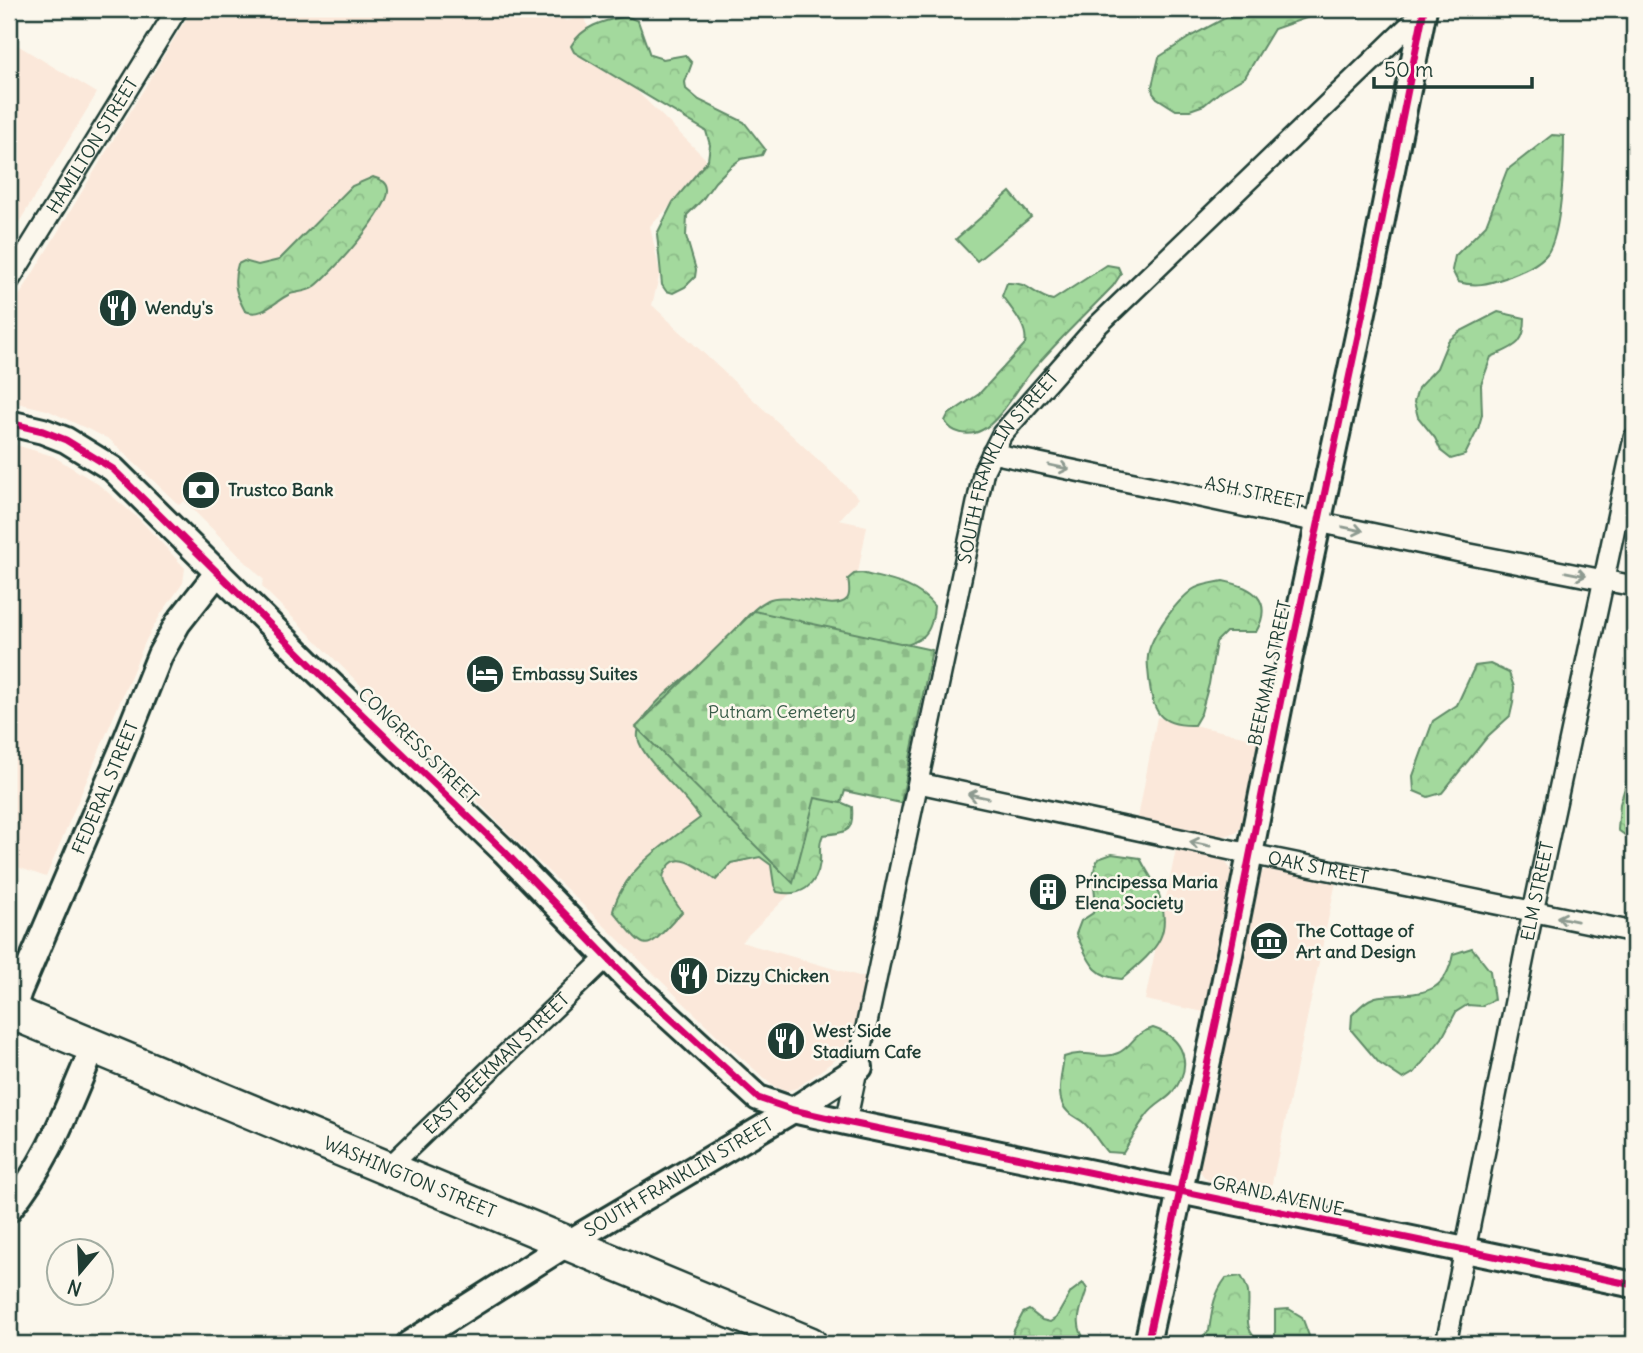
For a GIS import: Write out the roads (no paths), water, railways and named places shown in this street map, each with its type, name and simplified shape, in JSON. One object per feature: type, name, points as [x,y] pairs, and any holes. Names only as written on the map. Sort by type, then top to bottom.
[{"type":"highway","name":"WASHINGTON STREET","points":[[10,1012],[810,1344]]},
{"type":"street","name":"HAMILTON STREET","points":[[9,281],[177,9]]},
{"type":"street","name":"SOUTH FRANKLIN STREET","points":[[846,1122],[860,1067],[984,470],[992,453],[1003,434],[1097,326],[1423,10]]},
{"type":"street","name":"BEEKMAN STREET","points":[[1147,1344],[1373,265],[1423,10]]},
{"type":"street","name":"CONGRESS STREET","points":[[9,423],[66,440],[113,469],[315,669],[504,850],[607,957],[758,1098],[793,1110]]},
{"type":"street","name":"ELM STREET","points":[[1446,1344],[1533,912],[1634,438]]},
{"type":"street","name":"ASH STREET","points":[[992,453],[1634,586]]},
{"type":"street","name":"FEDERAL STREET","points":[[10,1012],[160,654],[178,623],[218,572]]},
{"type":"street","name":"OAK STREET","points":[[919,783],[1249,854],[1634,932]]},
{"type":"street","name":"EAST BEEKMAN STREET","points":[[387,1169],[607,957]]},
{"type":"street","points":[[9,1209],[45,1158],[94,1046]]},
{"type":"street","name":"SOUTH FRANKLIN STREET","points":[[409,1344],[568,1243],[793,1110],[860,1067]]},
{"type":"street","name":"GRAND AVENUE","points":[[793,1110],[1634,1285]]},
{"type":"place","name":"Wendy's","points":[[118,308]]},
{"type":"place","name":"Trustco Bank","points":[[201,490]]},
{"type":"place","name":"Embassy Suites","points":[[485,674]]},
{"type":"place","name":"Principessa Maria Elena Society","points":[[1048,892]]},
{"type":"place","name":"The Cottage of Art and Design","points":[[1269,941]]},
{"type":"place","name":"Dizzy Chicken","points":[[689,976]]},
{"type":"place","name":"West Side Stadium Cafe","points":[[786,1041]]},
{"type":"park label","name":"Putnam Cemetery","points":[[782,712]]}]
